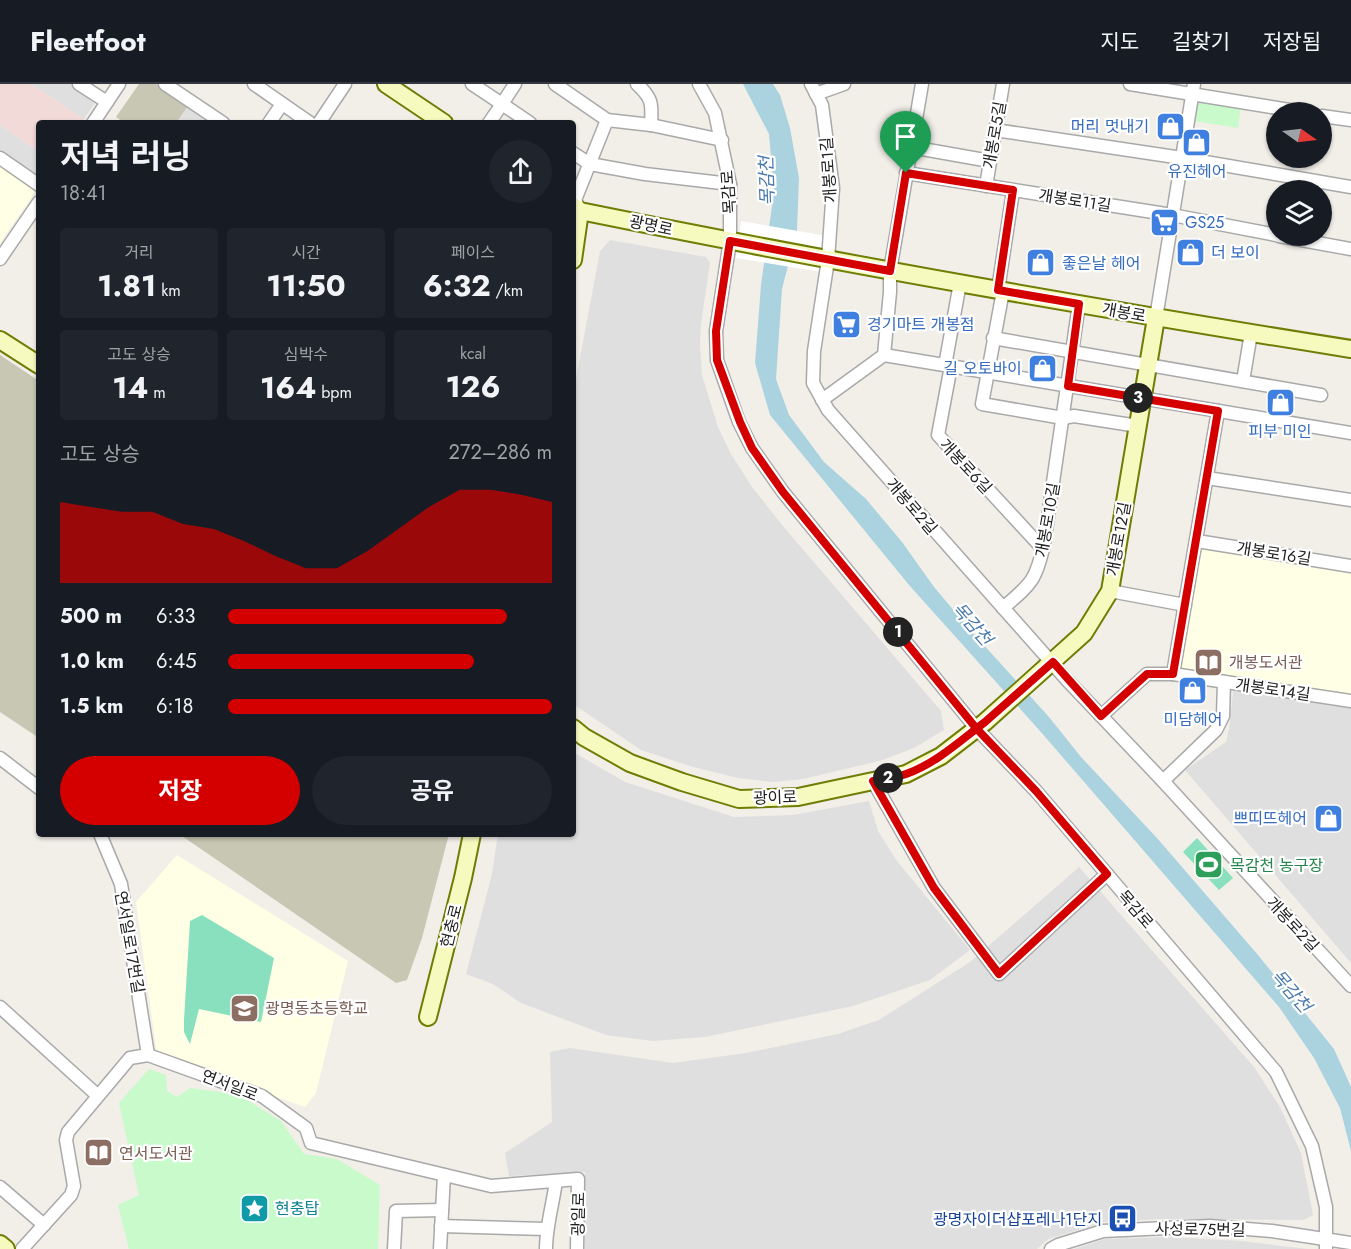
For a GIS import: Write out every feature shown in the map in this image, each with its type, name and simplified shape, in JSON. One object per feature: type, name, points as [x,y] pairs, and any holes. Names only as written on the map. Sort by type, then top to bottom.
[{"type":"street","points":[[80,84],[107,102]]},
{"type":"street","points":[[95,120],[119,84]]},
{"type":"street","points":[[165,84],[219,120]]},
{"type":"street","points":[[254,84],[306,120]]},
{"type":"street","points":[[321,120],[345,84]]},
{"type":"street","points":[[386,84],[440,120]]},
{"type":"street","points":[[472,84],[526,120]]},
{"type":"street","points":[[491,120],[515,84]]},
{"type":"street","points":[[555,84],[607,120],[651,125],[722,140]]},
{"type":"street","points":[[637,84],[648,95],[652,103],[651,125]]},
{"type":"street","name":"목감로","points":[[699,84],[716,113],[722,140],[730,184],[734,242],[716,331],[717,360],[752,448],[783,492],[1276,1072],[1312,1146],[1326,1207],[1329,1243]]},
{"type":"street","points":[[813,89],[843,84]]},
{"type":"street","points":[[884,355],[890,271],[922,84]]},
{"type":"street","name":"개봉로5길","points":[[986,186],[1003,84]]},
{"type":"street","points":[[1130,84],[1193,89],[1266,104]]},
{"type":"street","name":"개봉로1길","points":[[813,89],[822,105],[833,188],[826,259]]},
{"type":"street","points":[[1156,318],[1193,89]]},
{"type":"street","points":[[271,120],[282,104]]},
{"type":"street","points":[[1332,117],[1351,120]]},
{"type":"street","points":[[576,198],[607,120]]},
{"type":"street","points":[[995,130],[1182,158],[1351,187]]},
{"type":"street","points":[[911,147],[990,161]]},
{"type":"street","points":[[576,155],[590,164],[645,174],[730,184]]},
{"type":"street","points":[[0,158],[36,183]]},
{"type":"street","name":"개봉로11길","points":[[906,173],[1172,215],[1266,233]]},
{"type":"street","points":[[1013,190],[982,404],[1063,418],[1074,416],[1138,426]]},
{"type":"street","points":[[0,260],[36,206]]},
{"type":"street","name":"광명로","points":[[576,208],[734,242]]},
{"type":"street","name":"개봉로","points":[[734,242],[1156,318],[1351,349]]},
{"type":"street","name":"개봉로11길","points":[[1332,245],[1351,249]]},
{"type":"street","name":"개봉로2길","points":[[826,259],[814,351],[813,383],[828,410],[1050,664],[1162,781],[1351,986]]},
{"type":"street","name":"개봉로6길","points":[[960,283],[946,360],[951,366],[938,435],[1043,549]]},
{"type":"street","name":"개봉로10길","points":[[1003,608],[1028,586],[1038,571],[1079,304]]},
{"type":"street","name":"개봉로12길","points":[[980,725],[1084,633],[1110,591],[1156,318]]},
{"type":"street","points":[[1243,381],[1251,333]]},
{"type":"street","points":[[993,338],[1321,394]]},
{"type":"street","points":[[0,340],[36,363]]},
{"type":"street","points":[[822,400],[884,355],[1351,433]]},
{"type":"street","points":[[1101,716],[1147,674],[1173,674],[1218,411]]},
{"type":"street","points":[[1207,478],[1351,500]]},
{"type":"street","name":"개봉로16길","points":[[1197,541],[1351,566]]},
{"type":"street","points":[[1110,591],[1185,605]]},
{"type":"street","name":"개봉로14길","points":[[1173,674],[1351,700]]},
{"type":"street","points":[[1162,781],[1216,730],[1223,716],[1224,682]]},
{"type":"street","name":"광이로","points":[[576,730],[630,763],[739,799],[798,797],[906,774],[941,756],[980,725]]},
{"type":"street","points":[[0,758],[36,786]]},
{"type":"street","points":[[873,781],[934,888],[999,974],[1107,874]]},
{"type":"street","name":"연서일로17번길","points":[[102,837],[121,884],[148,1054]]},
{"type":"street","name":"현충로","points":[[428,1017],[471,837]]},
{"type":"street","points":[[0,1006],[97,1095]]},
{"type":"street","points":[[22,1249],[71,1195],[74,1186],[66,1140],[68,1132],[130,1058],[148,1054]]},
{"type":"street","name":"연서일로","points":[[148,1054],[261,1096],[306,1128],[311,1143],[491,1186],[578,1179]]},
{"type":"street","points":[[440,1249],[444,1175]]},
{"type":"street","name":"광일로","points":[[577,1249],[578,1179]]},
{"type":"street","points":[[546,1249],[546,1229],[556,1181]]},
{"type":"street","points":[[0,1187],[44,1225]]},
{"type":"street","points":[[394,1249],[396,1211],[442,1210]]},
{"type":"street","points":[[441,1226],[546,1229]]},
{"type":"street","name":"사성로75번길","points":[[1051,1249],[1103,1231],[1210,1226],[1272,1231],[1329,1243],[1351,1242]]},
{"type":"street","points":[[0,1244],[6,1249]]},
{"type":"shaded area","points":[[0,84],[31,84],[84,119],[36,120],[36,150],[0,125]]},
{"type":"shaded area","points":[[31,84],[73,84],[91,96],[94,104],[84,119]]},
{"type":"shaded area","points":[[139,84],[156,84],[188,106],[178,120],[120,120],[116,117]]},
{"type":"shaded area","points":[[188,106],[209,120],[178,120]]},
{"type":"shaded area","points":[[0,125],[36,150],[36,177],[0,152]]},
{"type":"shaded area","points":[[0,161],[36,187],[36,191],[0,243]]},
{"type":"shaded area","points":[[610,240],[706,257],[710,263],[701,324],[702,375],[718,427],[731,454],[752,487],[783,526],[941,711],[944,730],[914,748],[883,760],[803,779],[773,782],[738,778],[693,767],[641,750],[576,706],[576,379],[600,251]]},
{"type":"shaded area","points":[[0,355],[36,379],[36,736],[0,712]]},
{"type":"shaded area","points":[[1197,541],[1351,566],[1351,701],[1173,674]]},
{"type":"shaded area","points":[[1234,683],[1351,701],[1351,963],[1185,770],[1226,742]]},
{"type":"shaded area","points":[[576,754],[625,782],[734,817],[793,815],[869,801],[878,831],[897,861],[970,950],[930,980],[853,1006],[705,1037],[653,1041],[606,1035],[521,1003],[493,984],[466,974],[492,874],[498,837],[576,837]]},
{"type":"shaded area","points":[[183,837],[448,837],[422,938],[407,980],[396,983]]},
{"type":"shaded area","name":"광명동초등학교","points":[[177,855],[348,961],[316,1093],[305,1107],[157,1055],[136,902]]},
{"type":"shaded area","points":[[1079,867],[1254,1067],[1280,1107],[1301,1153],[1313,1215],[1303,1220],[1160,1219],[1104,1222],[1048,1239],[1037,1249],[585,1249],[585,1172],[509,1176],[505,1153],[552,1122],[550,1052],[570,1048],[673,1063],[746,1053],[838,1034],[879,1020],[970,962]]},
{"type":"shaded area","points":[[1167,1237],[1242,1241],[1308,1249],[1074,1249],[1105,1239]]},
{"type":"green space","points":[[1192,98],[1241,106],[1238,128],[1188,120]]},
{"type":"green space","name":"목감천 농구장","points":[[1197,838],[1233,878],[1219,890],[1183,852]]},
{"type":"green space","points":[[202,915],[274,958],[261,1022],[199,1009],[190,1044],[184,1032],[184,1020],[190,921]]},
{"type":"green space","points":[[149,1069],[166,1075],[167,1091],[177,1097],[190,1088],[244,1098],[281,1121],[304,1154],[337,1159],[380,1185],[378,1249],[129,1249],[118,1205],[139,1195],[119,1103]]},
{"type":"water","name":"목감천","points":[[743,84],[773,84],[780,95],[790,128],[799,178],[797,231],[782,289],[776,379],[789,415],[824,462],[866,499],[972,632],[1049,717],[1081,757],[1157,838],[1258,955],[1334,1049],[1351,1087],[1351,1151],[1340,1108],[1314,1058],[1279,1007],[1040,731],[909,585],[770,415],[755,363],[761,285],[774,192],[769,134]]},
{"type":"pier","points":[[741,221],[827,236],[821,272],[736,258]]},
{"type":"place","name":"머리 멋내기","points":[[1170,126]]},
{"type":"place","name":"유진헤어","points":[[1197,143]]},
{"type":"place","name":"GS25","points":[[1164,222]]},
{"type":"place","name":"더 보이","points":[[1190,252]]},
{"type":"place","name":"좋은날 헤어","points":[[1041,263]]},
{"type":"place","name":"경기마트 개봉점","points":[[846,324]]},
{"type":"place","name":"길 오토바이","points":[[1043,368]]},
{"type":"place","name":"피부 미인","points":[[1280,403]]},
{"type":"place","name":"개봉도서관","points":[[1208,662]]},
{"type":"place","name":"미담헤어","points":[[1193,691]]},
{"type":"place","name":"쁘띠뜨헤어","points":[[1328,818]]},
{"type":"place","name":"목감천 농구장","points":[[1209,865]]},
{"type":"place","name":"광명동초등학교","points":[[244,1008]]},
{"type":"place","name":"연서도서관","points":[[98,1153]]},
{"type":"place","name":"현충탑","points":[[254,1208]]},
{"type":"place","name":"광명자이더샵포레나1단지","points":[[1123,1219]]},
{"type":"route","points":[[906,173],[890,271],[730,241],[716,331],[717,360],[752,448],[783,492],[976,728],[1036,791],[1107,874],[999,974],[934,888],[873,781],[906,774],[941,756],[976,728],[985,722],[1053,662],[1101,716],[1147,674],[1173,674],[1218,411],[1068,386],[1079,304],[998,290],[1013,190],[906,173]]}]
